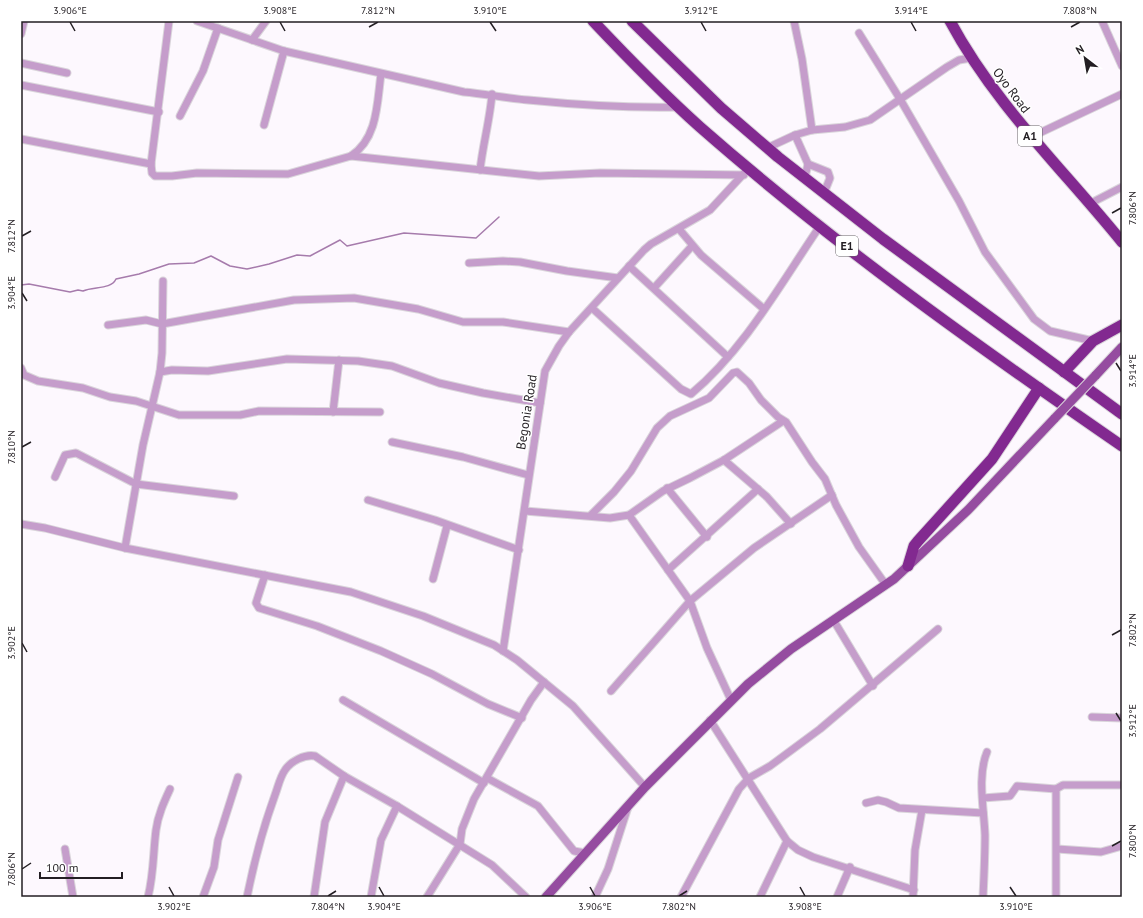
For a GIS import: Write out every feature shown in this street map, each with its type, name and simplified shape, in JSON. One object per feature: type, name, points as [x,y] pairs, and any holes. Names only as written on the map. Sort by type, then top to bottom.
[{"type":"highway","name":"E1","points":[[593,21],[679,107],[746,171],[1039,388],[1122,446]]},
{"type":"highway","name":"E1","points":[[632,21],[721,108],[767,148],[883,239],[1122,414]]},
{"type":"highway","name":"Oyo Road","points":[[950,21],[971,58],[991,88],[1031,137],[1091,203],[1122,242]]},
{"type":"highway","points":[[1064,372],[1094,341],[1122,325]]},
{"type":"highway","points":[[908,566],[914,546],[992,459],[1039,388]]},
{"type":"main road","points":[[546,897],[645,787],[710,720],[772,663],[886,585],[908,566],[968,510],[1122,346]]},
{"type":"street","points":[[21,34],[24,21]]},
{"type":"street","points":[[169,21],[159,112],[151,164],[152,172],[155,176],[172,176],[197,173],[288,174],[351,156],[359,151],[370,136],[382,74]]},
{"type":"street","points":[[196,21],[284,51],[464,92],[492,94],[527,100],[651,108],[679,107]]},
{"type":"street","points":[[252,40],[266,21]]},
{"type":"street","points":[[794,21],[802,59],[812,130]]},
{"type":"street","points":[[1102,21],[1122,66]]},
{"type":"street","points":[[180,116],[203,71],[218,28]]},
{"type":"street","points":[[860,33],[960,201],[986,252],[1034,319],[1050,331],[1094,341]]},
{"type":"street","points":[[264,125],[284,51]]},
{"type":"street","points":[[767,148],[795,135],[812,130],[862,123],[870,120],[959,60],[971,58]]},
{"type":"street","points":[[21,63],[67,73]]},
{"type":"street","points":[[21,85],[159,112]]},
{"type":"street","points":[[480,170],[492,94]]},
{"type":"street","points":[[1031,137],[1122,94]]},
{"type":"street","points":[[795,135],[808,164],[805,177]]},
{"type":"street","points":[[21,139],[151,164]]},
{"type":"street","points":[[351,156],[539,176],[600,173],[746,171]]},
{"type":"street","points":[[808,164],[828,172],[830,178],[824,193]]},
{"type":"street","name":"Begonia Road","points":[[503,651],[525,511],[528,475],[545,371],[569,332],[651,244],[710,210],[746,171]]},
{"type":"street","points":[[1091,203],[1122,187]]},
{"type":"street","points":[[592,308],[686,393],[691,394],[706,382],[728,357],[764,309],[820,226]]},
{"type":"street","points":[[679,229],[692,246],[764,309]]},
{"type":"street","points":[[654,288],[692,246]]},
{"type":"street","points":[[469,263],[503,260],[618,278]]},
{"type":"street","points":[[630,266],[728,357]]},
{"type":"street","points":[[125,548],[151,405],[160,372],[162,353],[163,281]]},
{"type":"street","points":[[108,325],[146,320],[162,324],[294,300],[354,298],[418,309],[463,322],[503,322],[569,332]]},
{"type":"street","points":[[160,372],[172,370],[208,371],[257,362],[287,359],[339,360],[392,366],[439,383],[483,393],[540,403]]},
{"type":"street","points":[[333,412],[339,360]]},
{"type":"street","points":[[21,368],[22,372],[29,378],[38,381],[83,388],[110,397],[151,405],[179,415],[240,415],[259,412],[380,412]]},
{"type":"street","points":[[592,515],[614,492],[631,471],[657,428],[670,416],[709,398],[734,373],[740,374],[761,400],[783,421],[786,422],[825,479],[836,505],[859,547],[886,585]]},
{"type":"street","points":[[525,511],[592,515],[610,518],[629,516],[667,488],[724,460],[783,421]]},
{"type":"street","points":[[392,442],[463,457],[528,475]]},
{"type":"street","points":[[56,477],[65,455],[76,453],[136,484],[234,496]]},
{"type":"street","points":[[724,460],[758,489],[791,524]]},
{"type":"street","points":[[667,488],[706,537]]},
{"type":"street","points":[[668,570],[758,489]]},
{"type":"street","points":[[611,691],[690,601],[754,548],[832,495]]},
{"type":"street","points":[[368,500],[519,550]]},
{"type":"street","points":[[629,516],[690,601],[707,648],[731,700]]},
{"type":"street","points":[[21,524],[45,528],[125,548],[351,592],[423,616],[494,645],[544,682],[573,706],[645,787]]},
{"type":"street","points":[[433,579],[447,526]]},
{"type":"street","points":[[265,575],[256,603],[259,608],[317,626],[381,652],[432,674],[488,704],[522,718]]},
{"type":"street","points":[[834,621],[873,686]]},
{"type":"street","points":[[681,897],[739,789],[749,778],[770,766],[801,743],[873,686],[938,629]]},
{"type":"street","points":[[427,897],[460,844],[462,829],[471,805],[531,700],[544,682]]},
{"type":"street","points":[[343,700],[486,781],[531,801],[546,815],[574,851],[585,853]]},
{"type":"street","points":[[1092,716],[1122,718]]},
{"type":"street","points":[[710,720],[749,778],[788,841],[798,850],[813,857],[850,868],[914,893],[915,850],[922,810]]},
{"type":"street","points":[[983,897],[983,766],[987,752]]},
{"type":"street","points":[[247,897],[265,821],[285,770],[306,756],[310,755],[315,756],[344,776],[398,806],[492,864],[526,897]]},
{"type":"street","points":[[314,897],[326,822],[344,776]]},
{"type":"street","points":[[203,897],[214,867],[218,840],[238,777]]},
{"type":"street","points":[[983,798],[1010,796],[1017,786],[1056,789],[1058,786],[1063,785],[1122,784]]},
{"type":"street","points":[[148,897],[153,877],[156,826],[162,806],[170,789]]},
{"type":"street","points":[[1056,789],[1056,897]]},
{"type":"street","points":[[866,803],[878,800],[899,808],[983,813]]},
{"type":"street","points":[[595,897],[608,869],[629,805]]},
{"type":"street","points":[[371,897],[378,850],[398,806]]},
{"type":"street","points":[[760,897],[788,841]]},
{"type":"street","points":[[1057,849],[1101,852],[1122,846]]},
{"type":"street","points":[[65,849],[72,897]]},
{"type":"street","points":[[837,897],[850,868]]},
{"type":"waterway","points":[[21,285],[29,284],[70,292],[78,290],[83,291],[110,285],[116,279],[139,274],[169,264],[194,263],[211,256],[230,266],[247,269],[297,255],[310,256],[340,240],[347,246],[404,233],[476,238],[499,217]]}]
